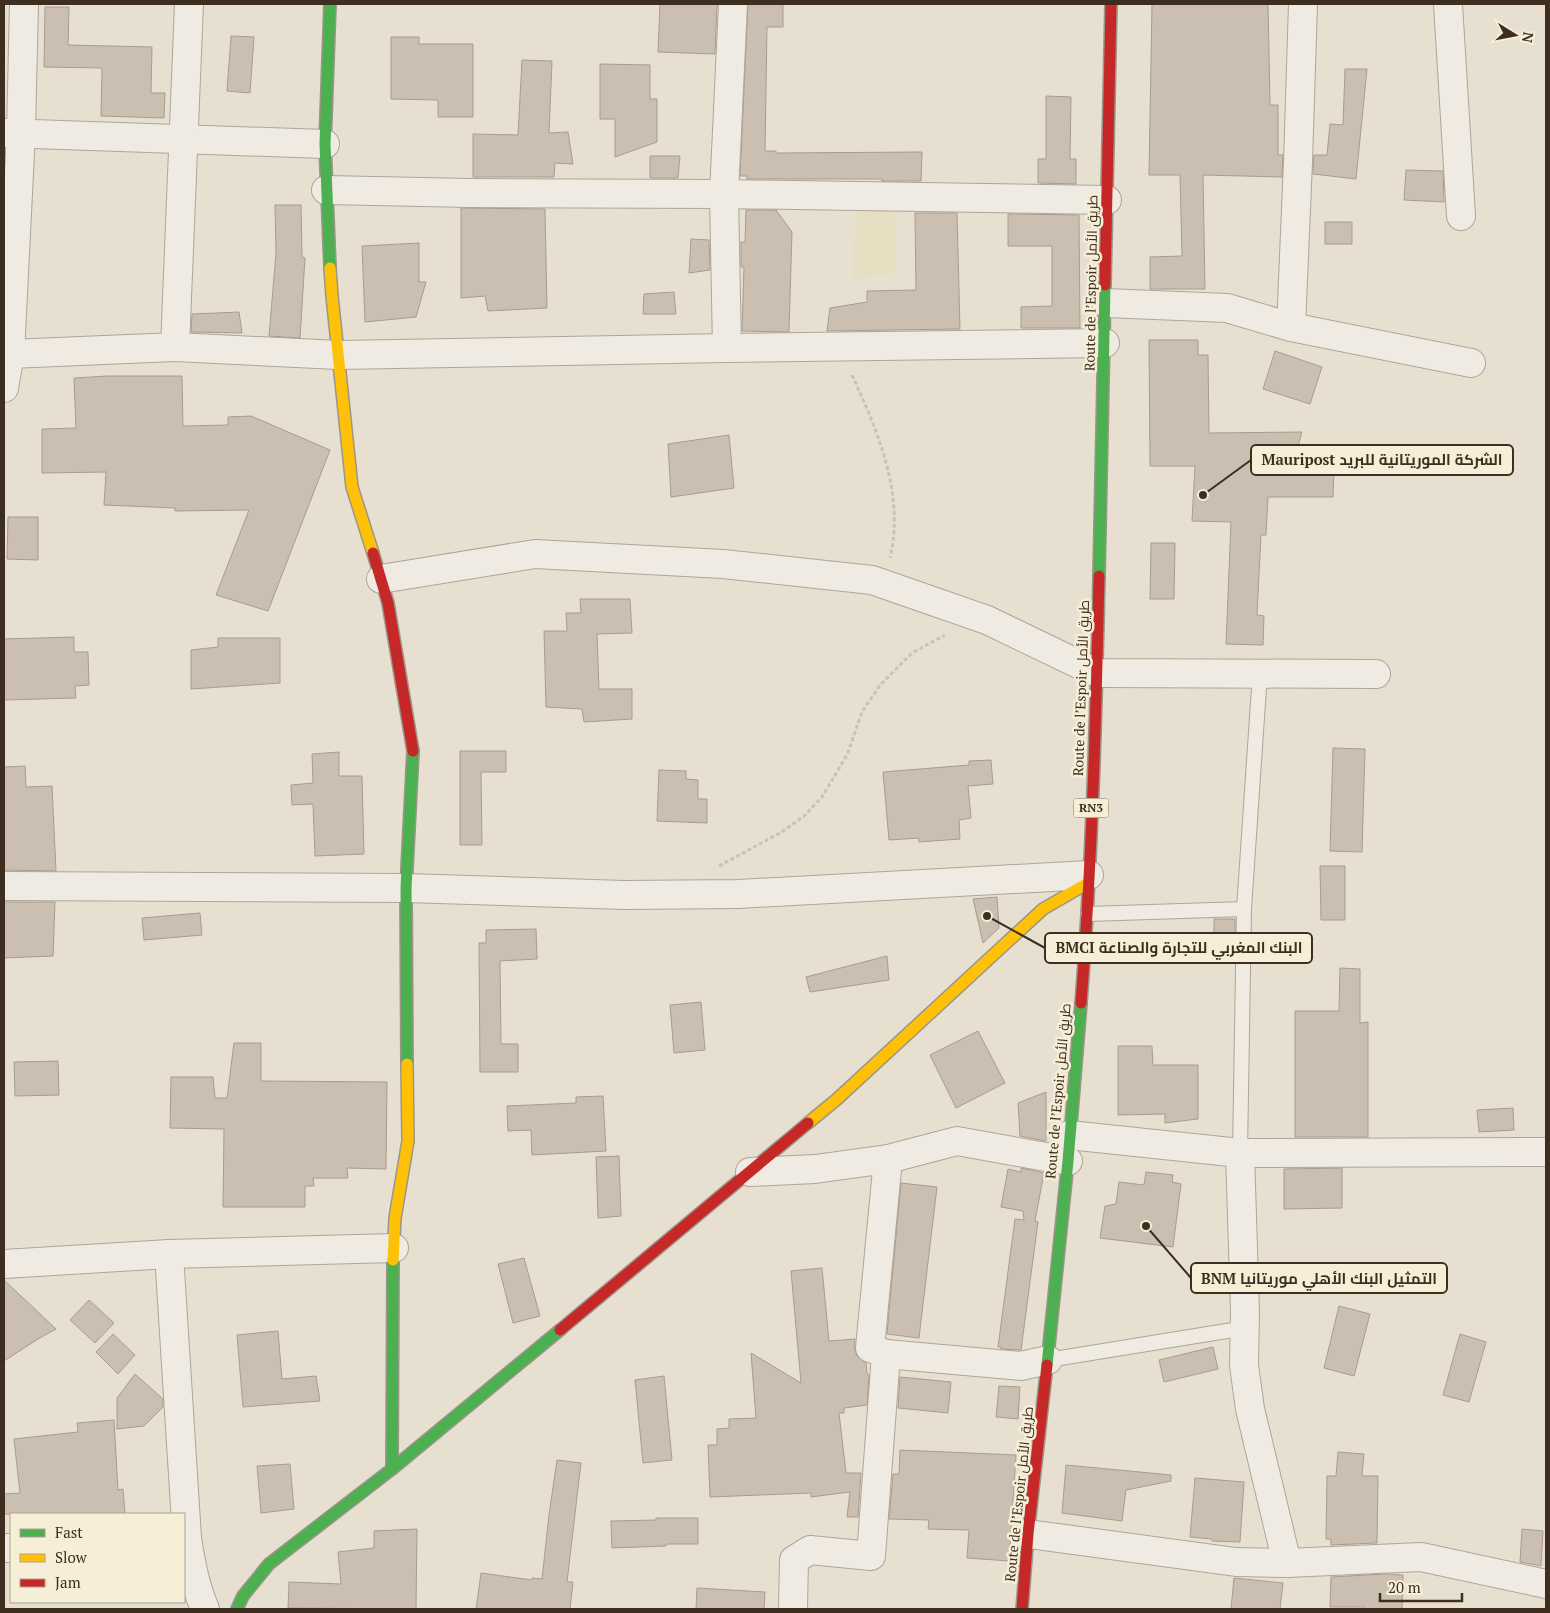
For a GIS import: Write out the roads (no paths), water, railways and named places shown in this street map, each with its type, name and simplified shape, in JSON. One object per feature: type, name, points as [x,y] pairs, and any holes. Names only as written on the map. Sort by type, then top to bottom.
[{"type":"main road","points":[[330,4],[325,144],[326,190],[332,296],[352,487],[388,603],[413,746],[406,888],[408,1141],[395,1218],[392,1469]]},
{"type":"main road","name":"Route de l’Espoir طريق الأمل","points":[[1022,1609],[1028,1534],[1048,1360],[1088,914],[1097,673],[1111,4]]},
{"type":"main road","points":[[237,1609],[243,1596],[269,1564],[392,1469],[750,1172],[836,1100],[1043,909],[1089,879]]},
{"type":"street","points":[[4,388],[10,354],[12,133],[24,4]]},
{"type":"street","points":[[175,347],[189,4]]},
{"type":"street","points":[[727,348],[724,194],[733,4]]},
{"type":"street","points":[[1290,327],[1303,4]]},
{"type":"street","points":[[1448,4],[1461,216]]},
{"type":"street","points":[[12,133],[325,144]]},
{"type":"street","points":[[326,190],[1107,200]]},
{"type":"street","points":[[1106,303],[1227,308],[1290,327],[1471,363]]},
{"type":"street","points":[[10,354],[175,347],[338,355],[1105,343]]},
{"type":"street","points":[[381,580],[535,554],[723,564],[872,580],[884,583],[981,618],[1097,673],[1376,674]]},
{"type":"street","points":[[4,886],[406,888],[624,895],[738,894],[1089,879]]},
{"type":"street","points":[[750,1172],[815,1169],[888,1159],[957,1141],[1068,1148],[1240,1153],[1546,1152]]},
{"type":"street","points":[[1240,1153],[1244,1365],[1250,1409],[1287,1563]]},
{"type":"street","points":[[888,1159],[870,1348],[886,1354],[1021,1366],[1048,1360]]},
{"type":"street","points":[[4,1264],[169,1254],[394,1248]]},
{"type":"street","points":[[169,1254],[185,1513]]},
{"type":"street","points":[[793,1609],[794,1560],[810,1550],[871,1556],[886,1354]]},
{"type":"street","points":[[185,1521],[192,1572],[197,1591],[205,1609]]},
{"type":"street","points":[[1028,1534],[1236,1562],[1287,1563],[1421,1557],[1546,1584]]},
{"type":"lane","points":[[1240,1153],[1244,908],[1260,673]]},
{"type":"lane","points":[[1088,914],[1244,908]]},
{"type":"lane","points":[[1048,1360],[1244,1328]]},
{"type":"place","name":"Mauripost الشركة الموريتانية للبريد","points":[[1203,495]]},
{"type":"place","name":"BMCI البنك المغربي للتجارة والصناعة","points":[[987,916]]},
{"type":"place","name":"BNM التمثيل البنك الأهلي موريتانيا","points":[[1146,1226]]}]
